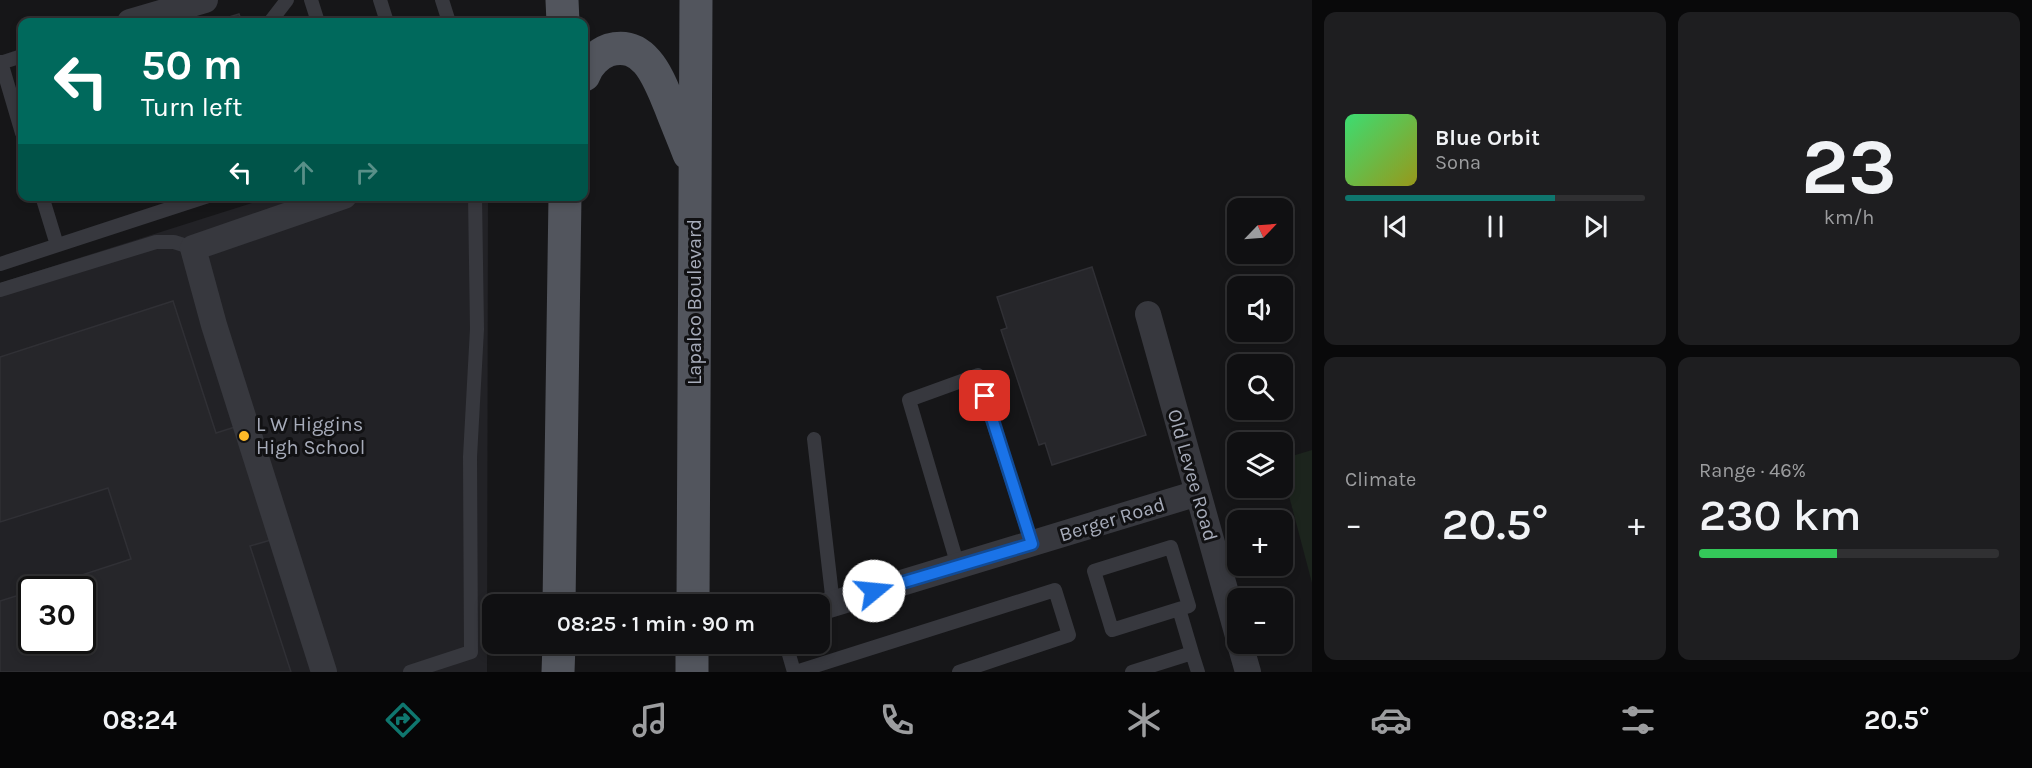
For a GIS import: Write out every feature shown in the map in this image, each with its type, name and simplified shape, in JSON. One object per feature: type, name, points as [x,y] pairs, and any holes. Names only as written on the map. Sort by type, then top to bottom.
[{"type":"main road","points":[[562,0],[563,18]]},
{"type":"main road","name":"Lapalco Boulevard","points":[[693,594],[696,0]]},
{"type":"main road","points":[[588,67],[602,52],[619,48],[638,53],[654,70],[695,166]]},
{"type":"main road","points":[[559,594],[565,201]]},
{"type":"main road","points":[[558,672],[559,654]]},
{"type":"street","points":[[144,18],[205,0]]},
{"type":"street","points":[[324,672],[217,335],[192,248],[329,201]]},
{"type":"street","name":"Old Levee Road","points":[[1148,314],[1227,597]]},
{"type":"street","name":"Berger Road","points":[[830,605],[1198,493]]},
{"type":"street","points":[[1243,654],[1248,672]]},
{"type":"lane","points":[[273,18],[287,0]]},
{"type":"lane","points":[[311,0],[317,18]]},
{"type":"lane","points":[[380,0],[386,18]]},
{"type":"lane","points":[[442,0],[448,18]]},
{"type":"lane","points":[[18,57],[0,63],[18,120]]},
{"type":"lane","points":[[44,201],[57,246]]},
{"type":"lane","points":[[410,672],[471,652],[470,457],[477,328],[476,201]]},
{"type":"lane","points":[[0,264],[57,246],[170,202]]},
{"type":"lane","points":[[0,290],[156,242],[174,242],[192,248]]},
{"type":"lane","points":[[958,566],[909,400],[978,375],[1032,544]]},
{"type":"lane","points":[[814,439],[825,594]]},
{"type":"lane","points":[[1171,547],[1189,606],[1179,609],[1112,630],[1094,571],[1171,547]]},
{"type":"lane","points":[[789,654],[795,672],[1054,590],[1069,634],[959,672]]},
{"type":"lane","points":[[1179,609],[1198,672]]},
{"type":"lane","points":[[1132,672],[1192,653]]},
{"type":"shaded area","name":"L W Higgins High School","points":[[258,201],[488,201],[487,594],[482,594],[482,654],[487,654],[487,672],[0,672],[0,283]]},
{"type":"shaded area","points":[[1312,450],[1312,583],[1290,498],[1293,498],[1293,456]]},
{"type":"building","points":[[239,14],[240,18],[226,18]]},
{"type":"building","points":[[1092,267],[1146,435],[1052,465],[1045,443],[1039,445],[1001,330],[1007,328],[997,297]]},
{"type":"building","points":[[173,301],[216,433],[235,427],[271,540],[250,546],[291,672],[0,672],[0,601],[18,595],[18,654],[96,654],[96,576],[79,576],[131,559],[108,488],[0,522],[0,357]]},
{"type":"place","name":"L W Higgins High School","points":[[244,436]]},
{"type":"route","points":[[874,591],[1032,544],[985,396]]}]
